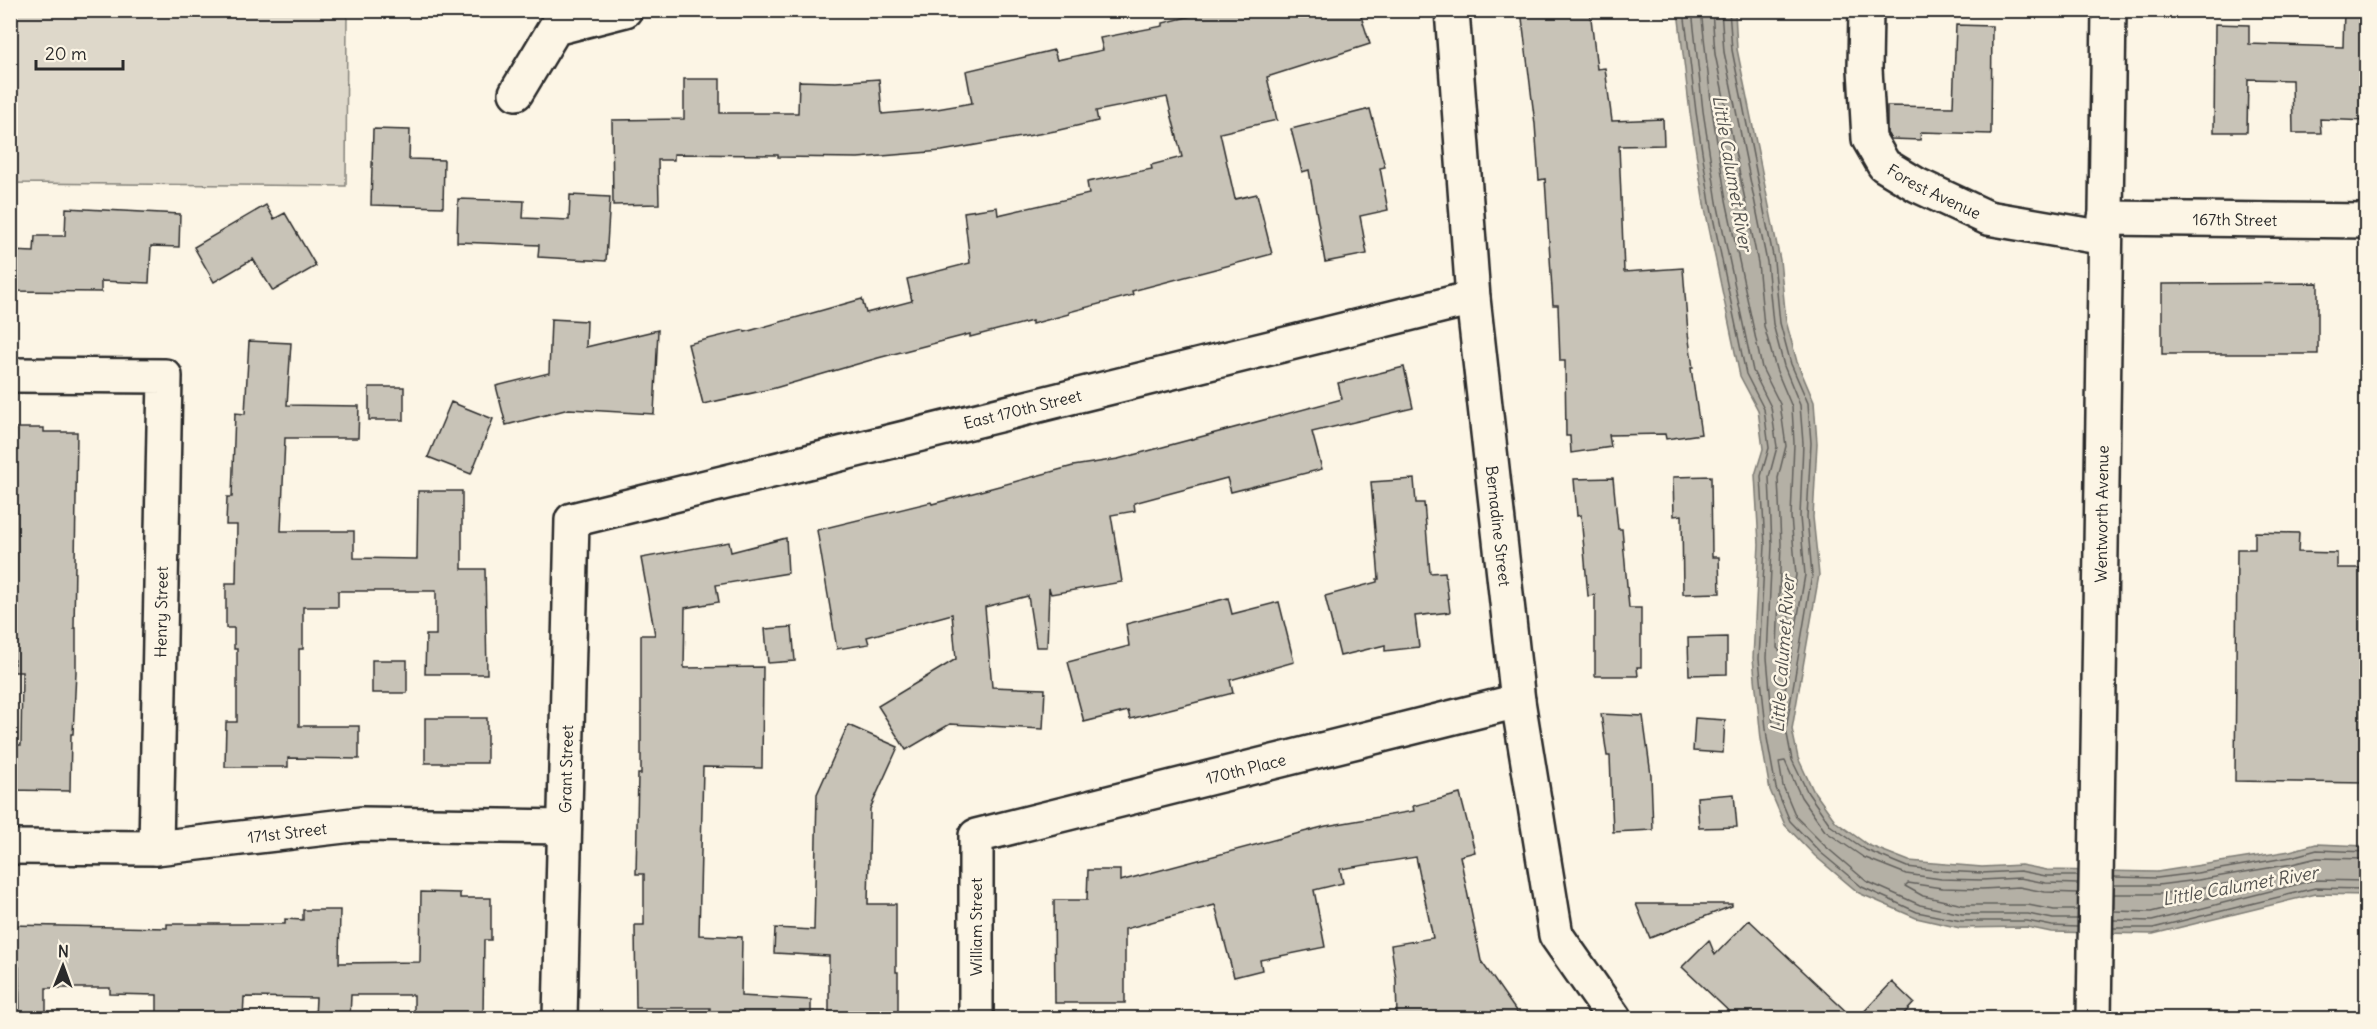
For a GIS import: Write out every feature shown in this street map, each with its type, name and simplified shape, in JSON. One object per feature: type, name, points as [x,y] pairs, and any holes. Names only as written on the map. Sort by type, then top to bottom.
[{"type":"street","points":[[516,93],[555,28],[625,10]]},
{"type":"street","name":"Bernadine Street","points":[[1452,10],[1473,298],[1518,701],[1556,935],[1614,1018]]},
{"type":"street","name":"Forest Avenue","points":[[1866,10],[1865,69],[1869,139],[1884,165],[1917,184],[1988,218],[2105,228]]},
{"type":"street","name":"Wentworth Avenue","points":[[2094,1018],[2109,10]]},
{"type":"street","name":"167th Street","points":[[2105,228],[2367,221]]},
{"type":"street","name":"East 170th Street","points":[[572,520],[1473,298]]},
{"type":"street","name":"Henry Street","points":[[10,375],[165,376],[156,848]]},
{"type":"street","name":"Grant Street","points":[[560,1018],[572,520]]},
{"type":"street","name":"170th Place","points":[[976,836],[1518,701]]},
{"type":"street","name":"171st Street","points":[[10,847],[156,848],[361,824],[564,827]]},
{"type":"street","name":"William Street","points":[[976,836],[976,1018]]},
{"type":"shaded area","points":[[11,10],[347,11],[346,186],[11,183]]},
{"type":"water","name":"Little Calumet River","points":[[1678,11],[1735,11],[1737,49],[1780,260],[1786,321],[1797,362],[1814,402],[1817,443],[1813,517],[1819,575],[1792,729],[1798,758],[1813,790],[1836,822],[1868,845],[1909,861],[1982,867],[2021,865],[2047,870],[2157,872],[2290,851],[2316,844],[2366,846],[2366,895],[2316,894],[2153,934],[2051,932],[2027,927],[1960,928],[1916,918],[1859,893],[1815,856],[1785,825],[1770,790],[1761,739],[1753,658],[1759,544],[1755,475],[1763,449],[1758,410],[1740,376],[1704,204]]},
{"type":"building","points":[[1215,10],[1359,10],[1370,44],[1267,77],[1277,120],[1220,133],[1235,199],[1257,194],[1272,254],[1132,291],[1133,295],[1032,324],[1032,321],[970,337],[970,334],[775,388],[703,404],[688,344],[744,330],[745,332],[862,299],[866,313],[912,301],[907,279],[970,263],[964,212],[997,207],[998,215],[1089,194],[1087,182],[1152,169],[1151,165],[1182,157],[1167,97],[1096,111],[1098,121],[942,151],[858,158],[674,154],[674,160],[658,160],[659,204],[613,205],[612,120],[684,119],[684,79],[720,79],[720,113],[798,113],[799,81],[836,82],[879,79],[882,114],[972,103],[966,71],[1054,50],[1057,60],[1103,50],[1100,38],[1163,26],[1163,23]]},
{"type":"building","points":[[1521,10],[1590,10],[1597,69],[1605,68],[1612,121],[1663,119],[1664,145],[1619,146],[1624,272],[1683,268],[1693,368],[1691,368],[1701,434],[1666,439],[1665,434],[1609,435],[1611,447],[1571,453],[1570,436],[1566,436],[1565,361],[1560,361],[1558,305],[1553,305],[1545,179],[1539,180],[1535,124]]},
{"type":"building","points":[[2344,10],[2367,10],[2367,121],[2320,119],[2321,133],[2293,133],[2292,80],[2248,79],[2247,132],[2214,132],[2215,24],[2249,25],[2249,44],[2343,47]]},
{"type":"building","points":[[1956,25],[1992,26],[1991,134],[1921,132],[1920,140],[1891,139],[1887,133],[1887,106],[1953,107]]},
{"type":"building","points":[[1370,109],[1385,167],[1380,168],[1388,210],[1360,216],[1367,254],[1325,262],[1309,170],[1302,172],[1291,129]]},
{"type":"building","points":[[373,129],[410,130],[409,159],[444,160],[443,207],[371,205]]},
{"type":"building","points":[[570,195],[610,197],[606,261],[538,257],[539,245],[457,242],[458,199],[524,201],[523,218],[569,220]]},
{"type":"building","points":[[266,205],[274,219],[285,213],[316,266],[273,291],[253,259],[214,282],[194,247]]},
{"type":"building","points":[[66,208],[180,214],[179,247],[151,246],[149,283],[101,281],[101,292],[10,291],[10,251],[34,252],[35,236],[65,236]]},
{"type":"building","points":[[2318,283],[2318,354],[2162,354],[2162,284]]},
{"type":"building","points":[[551,319],[587,321],[586,347],[658,330],[654,414],[569,409],[506,425],[496,386],[549,373]]},
{"type":"building","points":[[249,341],[291,343],[287,405],[359,406],[358,438],[285,438],[281,531],[354,531],[354,558],[417,559],[418,491],[462,491],[462,569],[485,569],[487,674],[425,674],[426,635],[436,635],[436,591],[338,591],[338,607],[303,607],[303,649],[299,649],[299,726],[359,726],[359,759],[288,758],[288,767],[225,767],[226,722],[237,722],[237,649],[234,649],[234,628],[226,628],[226,583],[236,583],[237,525],[226,525],[227,497],[232,497],[235,413],[245,414]]},
{"type":"building","points":[[1404,367],[1413,408],[1312,432],[1322,469],[1231,492],[1227,478],[1134,503],[1135,511],[1111,515],[1122,582],[1051,594],[1049,588],[1047,647],[1036,647],[1028,596],[985,607],[992,687],[1045,689],[1043,729],[950,724],[906,750],[878,706],[956,659],[952,614],[867,637],[869,644],[837,649],[817,530],[931,502],[932,504],[1073,466],[1118,459],[1342,399],[1338,383]]},
{"type":"building","points":[[369,387],[404,387],[404,420],[369,420]]},
{"type":"building","points":[[451,402],[493,419],[471,474],[428,457]]},
{"type":"building","points":[[10,428],[44,428],[44,432],[77,432],[74,628],[76,628],[76,672],[73,734],[71,734],[70,791],[10,790],[10,745],[21,745],[22,672],[14,672]]},
{"type":"building","points":[[1711,476],[1712,557],[1719,557],[1720,593],[1683,594],[1682,515],[1674,516],[1673,477]]},
{"type":"building","points":[[1613,478],[1618,529],[1622,529],[1629,608],[1641,608],[1641,667],[1637,667],[1638,676],[1595,676],[1595,595],[1588,596],[1581,515],[1577,516],[1574,479]]},
{"type":"building","points":[[1414,479],[1416,503],[1424,503],[1430,573],[1445,572],[1450,612],[1415,616],[1419,647],[1385,651],[1385,645],[1340,656],[1325,596],[1377,582],[1379,579],[1371,482]]},
{"type":"building","points":[[2255,532],[2299,533],[2298,552],[2337,553],[2337,568],[2367,568],[2367,783],[2235,781],[2237,549],[2255,549]]},
{"type":"building","points":[[786,538],[788,573],[716,585],[719,602],[685,608],[684,668],[763,667],[762,768],[703,767],[699,935],[742,937],[741,996],[811,1000],[811,1018],[710,1018],[710,1008],[636,1008],[635,925],[644,925],[644,874],[636,874],[638,774],[641,774],[641,635],[655,635],[641,558],[729,542],[731,552]]},
{"type":"building","points":[[1228,598],[1232,614],[1279,602],[1294,662],[1230,680],[1233,693],[1130,719],[1128,711],[1084,722],[1068,662],[1129,646],[1126,624]]},
{"type":"building","points":[[792,627],[795,661],[768,663],[765,629]]},
{"type":"building","points":[[1727,637],[1727,674],[1689,675],[1688,638]]},
{"type":"building","points":[[372,660],[407,660],[407,693],[372,693]]},
{"type":"building","points":[[1601,714],[1643,716],[1651,775],[1653,830],[1613,832],[1610,756],[1607,756]]},
{"type":"building","points":[[425,718],[487,718],[487,763],[425,763]]},
{"type":"building","points":[[1695,718],[1725,720],[1723,753],[1693,751]]},
{"type":"building","points":[[848,725],[898,747],[870,809],[868,904],[896,904],[898,1017],[829,1016],[829,956],[774,953],[775,928],[814,930],[817,794]]},
{"type":"building","points":[[1460,794],[1475,852],[1460,856],[1481,961],[1521,1018],[1397,1018],[1396,979],[1391,945],[1433,938],[1416,857],[1340,869],[1343,883],[1314,890],[1325,947],[1260,960],[1262,970],[1234,977],[1215,905],[1125,929],[1125,1003],[1055,1003],[1054,900],[1087,900],[1088,870],[1120,870],[1120,881],[1326,826],[1414,811],[1413,806]]},
{"type":"building","points":[[1734,794],[1737,827],[1699,828],[1697,797]]},
{"type":"building","points":[[421,892],[460,893],[460,898],[491,898],[491,940],[484,940],[483,1018],[414,1018],[414,995],[351,995],[350,1018],[315,1018],[316,998],[244,997],[243,1018],[157,1018],[157,995],[110,994],[110,988],[46,988],[46,1018],[20,1018],[19,967],[10,967],[10,925],[167,928],[167,924],[285,924],[285,919],[303,920],[303,910],[340,910],[339,963],[420,962]]},
{"type":"building","points":[[1636,904],[1732,904],[1732,906],[1650,938]]},
{"type":"building","points":[[1749,920],[1853,1018],[1736,1018],[1682,967],[1709,940],[1715,955]]},
{"type":"building","points":[[1892,982],[1914,1003],[1900,1018],[1858,1018]]}]
